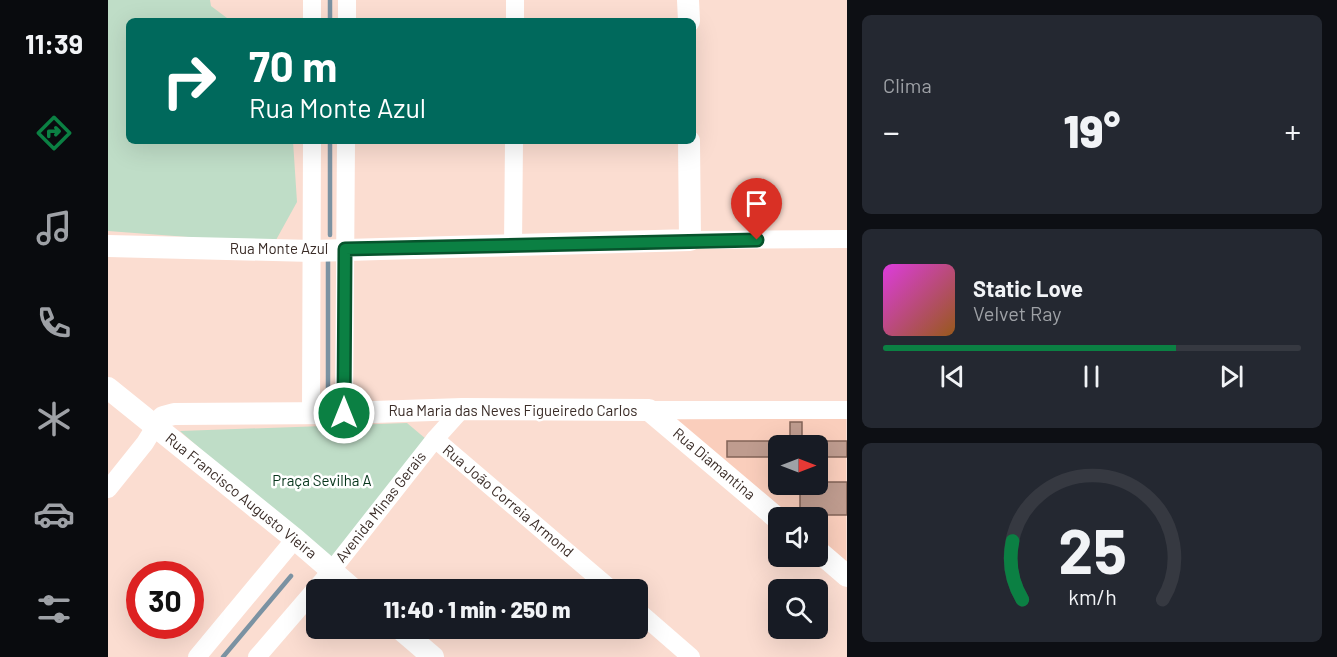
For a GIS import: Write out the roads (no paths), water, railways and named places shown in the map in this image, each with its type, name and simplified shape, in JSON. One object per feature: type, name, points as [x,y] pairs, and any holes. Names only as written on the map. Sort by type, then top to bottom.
[{"type":"street","points":[[312,0],[312,18]]},
{"type":"street","points":[[347,0],[347,18]]},
{"type":"street","points":[[515,0],[515,18]]},
{"type":"street","points":[[688,0],[689,18]]},
{"type":"street","points":[[311,413],[312,144]]},
{"type":"street","points":[[344,413],[346,144]]},
{"type":"street","points":[[513,245],[514,144]]},
{"type":"street","points":[[689,144],[690,240]]},
{"type":"street","name":"Rua Monte Azul","points":[[108,246],[312,251],[846,238]]},
{"type":"street","name":"Rua Francisco Augusto Vieira","points":[[108,388],[342,579]]},
{"type":"street","name":"Rua Maria das Neves Figueiredo Carlos","points":[[156,425],[163,417],[174,414],[344,413],[462,409],[846,410]]},
{"type":"street","name":"Rua João Correia Armond","points":[[462,409],[435,439],[599,579]]},
{"type":"street","name":"Rua Diamantina","points":[[649,410],[768,511]]},
{"type":"street","points":[[108,489],[145,443],[156,425]]},
{"type":"street","name":"Avenida Minas Gerais","points":[[257,657],[332,570],[435,439]]},
{"type":"street","points":[[197,657],[295,539]]},
{"type":"street","points":[[828,560],[846,576]]},
{"type":"street","points":[[648,620],[691,657]]},
{"type":"street","points":[[412,639],[433,657]]},
{"type":"waterway","points":[[330,0],[330,18]]},
{"type":"waterway","points":[[330,144],[330,235]]},
{"type":"waterway","points":[[328,258],[328,406]]},
{"type":"waterway","points":[[223,657],[291,576]]},
{"type":"park label","name":"Praça Sevilha A","points":[[322,481]]}]
